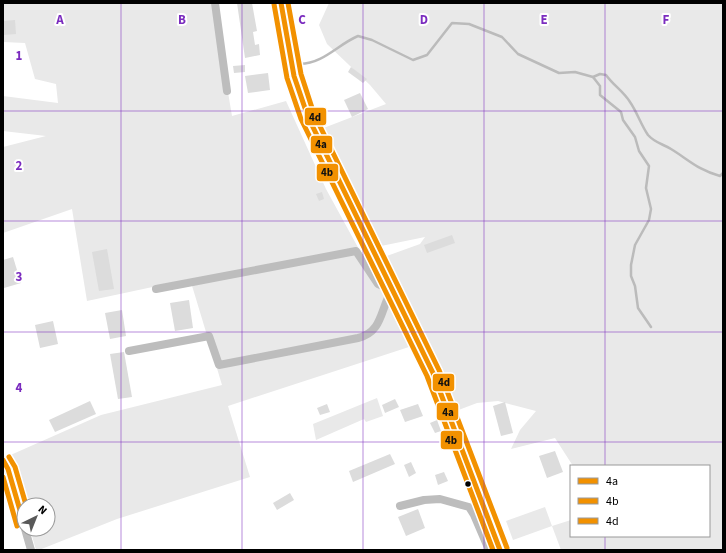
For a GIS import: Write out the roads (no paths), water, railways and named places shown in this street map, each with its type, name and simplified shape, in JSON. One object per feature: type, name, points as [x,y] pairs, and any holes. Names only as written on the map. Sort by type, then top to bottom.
[{"type":"street","points":[[215,3],[227,91]]},
{"type":"street","points":[[281,3],[294,76],[306,112],[433,373],[500,550]]},
{"type":"street","points":[[156,289],[356,251],[378,284],[392,290]]},
{"type":"street","points":[[129,351],[209,336],[219,365],[358,338],[371,334],[377,328],[384,304],[392,290]]},
{"type":"street","points":[[3,460],[10,476],[16,497]]},
{"type":"street","points":[[400,506],[424,500],[440,499],[469,507],[489,550]]},
{"type":"street","points":[[27,537],[31,550]]},
{"type":"waterway","points":[[300,64],[309,63],[323,57],[358,36],[372,40],[413,60],[427,55],[452,23],[469,24],[502,37],[518,54],[559,73],[575,72],[593,77],[600,74],[606,75],[627,98],[651,138],[712,174],[720,176],[723,173]]},
{"type":"waterway","points":[[593,77],[600,86],[600,95],[621,112],[623,120],[635,137],[639,151],[649,166],[646,188],[651,209],[649,220],[635,245],[631,265],[631,276],[635,286],[638,308],[651,327]]}]
